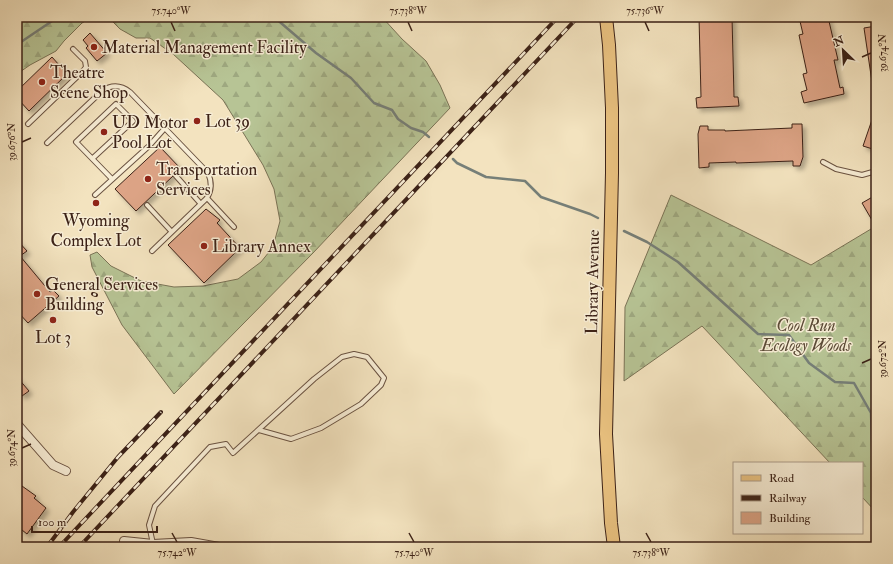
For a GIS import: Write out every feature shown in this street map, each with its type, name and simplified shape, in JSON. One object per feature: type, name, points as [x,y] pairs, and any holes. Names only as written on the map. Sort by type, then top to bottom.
[{"type":"main road","name":"Library Avenue","points":[[606,17],[612,108],[606,434],[611,523],[614,547]]},
{"type":"street","points":[[17,424],[53,466],[66,471]]},
{"type":"street","points":[[124,541],[153,544],[191,542],[219,547]]},
{"type":"lane","points":[[28,124],[84,71],[86,67],[85,61],[73,48]]},
{"type":"lane","points":[[47,143],[107,87],[116,85],[130,92],[208,173],[211,181],[211,187],[207,198],[200,203],[152,251]]},
{"type":"lane","points":[[93,158],[133,121],[116,104],[76,142],[112,179]]},
{"type":"lane","points":[[94,195],[149,146],[165,128]]},
{"type":"lane","points":[[823,162],[836,170],[862,175],[876,171]]},
{"type":"lane","points":[[176,176],[200,203]]},
{"type":"lane","points":[[207,198],[234,227]]},
{"type":"lane","points":[[147,205],[171,231]]},
{"type":"lane","points":[[153,544],[149,525],[155,506],[210,447],[226,444],[233,453],[314,379],[342,357],[354,354],[367,357],[384,378],[381,385],[362,404],[322,428],[291,439],[259,430]]},
{"type":"green space","points":[[20,17],[92,17],[82,23],[56,51],[17,74],[17,20]]},
{"type":"green space","points":[[103,17],[382,17],[402,39],[426,61],[440,85],[450,108],[313,253],[174,394],[122,325],[92,267],[90,255],[97,252],[111,266],[141,281],[174,287],[203,286],[238,279],[261,262],[273,247],[280,221],[274,189],[263,165],[223,100],[173,54],[150,38],[136,38],[120,29],[109,18]]},
{"type":"green space","name":"Cool Run Ecology Woods","points":[[671,195],[811,265],[876,226],[876,512],[863,498],[863,462],[829,462],[702,326],[624,381],[625,307]]},
{"type":"building","points":[[699,17],[732,17],[734,97],[738,97],[739,106],[697,108],[696,98],[701,97]]},
{"type":"building","points":[[799,17],[828,17],[838,60],[834,60],[840,88],[843,87],[844,94],[804,103],[801,92],[807,90],[803,74],[807,73],[799,35],[803,34]]},
{"type":"building","points":[[876,26],[876,81],[872,82],[864,28]]},
{"type":"building","name":"Material Management Facility","points":[[90,33],[107,53],[97,61],[86,48],[88,46],[83,40]]},
{"type":"building","name":"Theatre Scene Shop","points":[[52,57],[67,74],[29,111],[17,98],[17,91]]},
{"type":"building","points":[[876,111],[876,150],[863,146]]},
{"type":"building","points":[[792,124],[802,124],[803,157],[800,166],[793,166],[793,161],[736,162],[709,163],[709,167],[699,168],[698,134],[700,126],[708,126],[708,130],[725,131],[792,128]]},
{"type":"building","name":"Transportation Services","points":[[160,147],[181,169],[177,173],[173,174],[173,176],[136,211],[115,189]]},
{"type":"building","points":[[876,195],[876,227],[862,203]]},
{"type":"building","name":"Library Annex","points":[[206,209],[220,220],[217,223],[240,248],[204,283],[168,245]]},
{"type":"building","name":"General Services Building","points":[[17,240],[27,251],[20,256],[50,292],[53,290],[59,296],[28,323],[17,311]]},
{"type":"building","points":[[17,377],[29,391],[22,396],[17,390]]},
{"type":"building","points":[[22,486],[36,496],[34,498],[46,508],[27,534],[17,526],[17,492]]},
{"type":"waterway","points":[[17,44],[58,17]]},
{"type":"waterway","points":[[274,17],[316,53],[351,78],[374,103],[392,110],[398,119],[411,128],[423,132],[429,137]]},
{"type":"waterway","points":[[453,159],[457,163],[486,177],[525,181],[541,197],[598,218]]},
{"type":"waterway","points":[[624,231],[647,242],[678,262],[758,334],[789,335],[809,363],[835,382],[854,383],[871,413],[873,472],[876,476]]},
{"type":"railway","points":[[59,547],[558,17]]},
{"type":"railway","points":[[79,547],[578,17]]},
{"type":"railway","points":[[47,547],[73,512],[118,457],[161,412]]},
{"type":"place","name":"Material Management Facility","points":[[94,47]]},
{"type":"place","name":"Theatre Scene Shop","points":[[42,82]]},
{"type":"place","name":"Lot 39","points":[[197,121]]},
{"type":"place","name":"UD Motor Pool Lot","points":[[104,132]]},
{"type":"place","name":"Transportation Services","points":[[148,179]]},
{"type":"place","name":"Wyoming Complex Lot","points":[[96,203]]},
{"type":"place","name":"Library Annex","points":[[204,246]]},
{"type":"place","name":"General Services Building","points":[[37,294]]},
{"type":"place","name":"Lot 3","points":[[53,320]]}]
